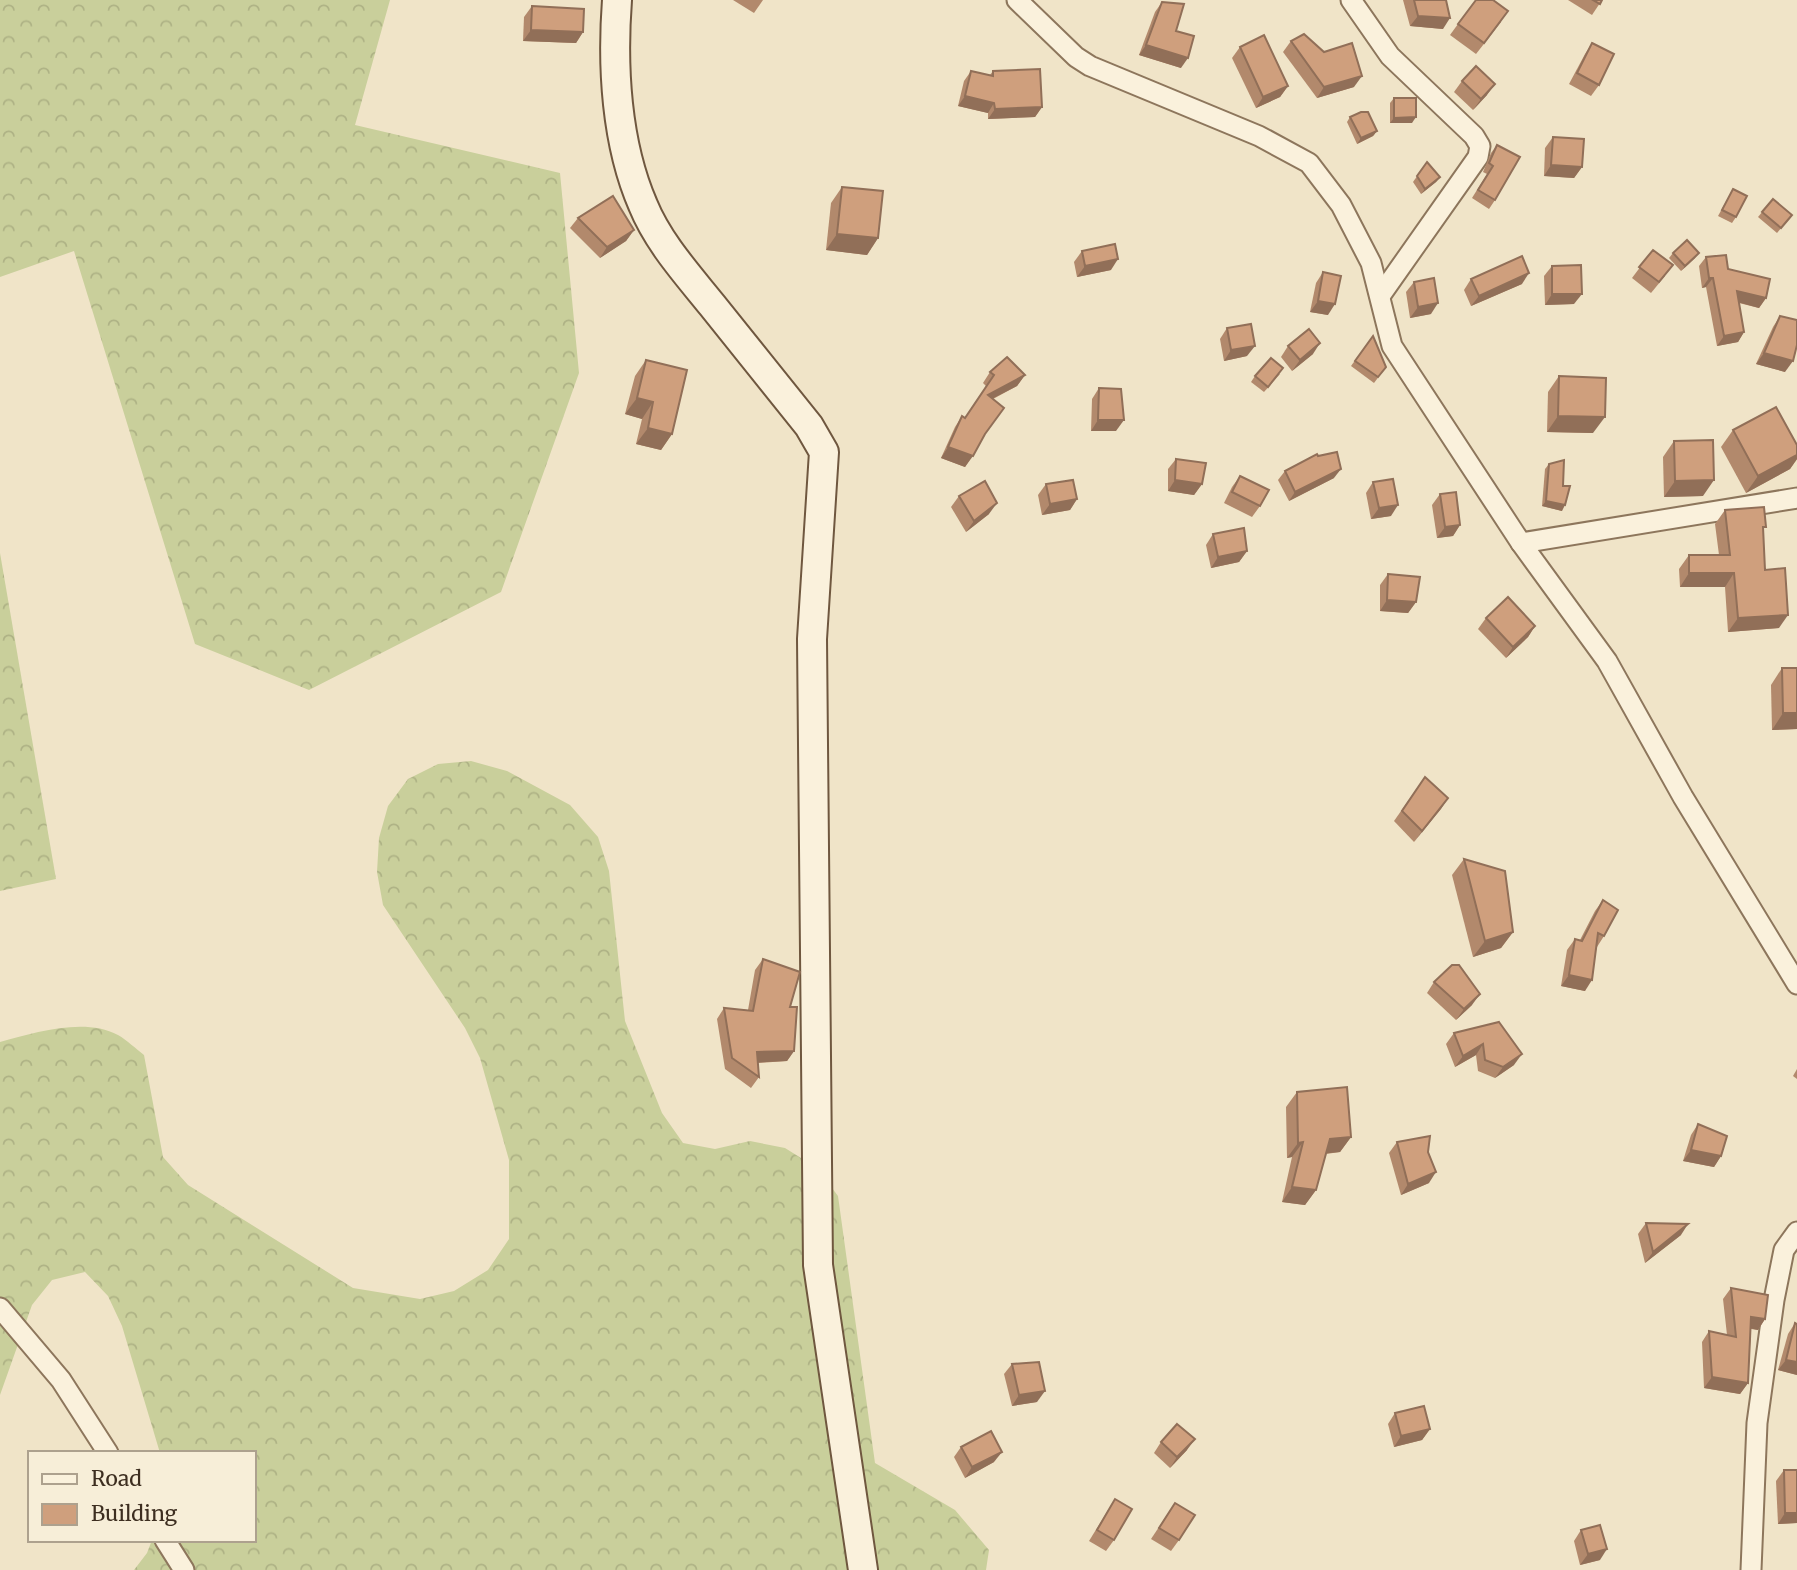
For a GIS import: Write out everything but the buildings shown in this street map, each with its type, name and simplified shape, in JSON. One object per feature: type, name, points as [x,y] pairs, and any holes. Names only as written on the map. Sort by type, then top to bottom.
[{"type":"main road","points":[[617,0],[615,29],[621,130],[627,161],[643,206],[676,260],[809,426],[824,452],[813,639],[818,1265],[863,1570]]},
{"type":"street","points":[[1017,0],[1076,57],[1090,66],[1259,136],[1309,163],[1341,205],[1371,263],[1392,346],[1521,542],[1607,661],[1683,797],[1797,984]]},
{"type":"street","points":[[1351,0],[1390,56],[1475,136],[1480,146],[1478,157],[1380,296]]},
{"type":"street","points":[[1521,542],[1797,498]]},
{"type":"street","points":[[1751,1570],[1757,1423],[1774,1300],[1784,1250],[1797,1232]]},
{"type":"street","points":[[0,1308],[61,1380],[107,1451]]},
{"type":"street","points":[[166,1542],[184,1570]]},
{"type":"green space","points":[[0,0],[390,0],[355,125],[560,173],[579,373],[501,592],[309,690],[195,644],[74,251],[0,277]]},
{"type":"green space","points":[[0,553],[56,879],[0,891]]},
{"type":"green space","points":[[471,761],[507,771],[570,805],[598,837],[609,871],[625,1021],[662,1113],[683,1143],[715,1149],[750,1141],[785,1148],[817,1168],[838,1196],[875,1463],[955,1510],[989,1550],[986,1570],[134,1570],[147,1553],[151,1542],[256,1542],[256,1451],[159,1451],[122,1326],[108,1296],[85,1272],[52,1280],[32,1305],[0,1395],[0,1042],[59,1028],[75,1027],[90,1027],[118,1035],[144,1055],[163,1157],[188,1185],[353,1288],[420,1299],[454,1291],[488,1270],[509,1239],[509,1160],[480,1058],[465,1028],[383,905],[377,872],[379,838],[388,806],[408,779],[438,764]]}]
